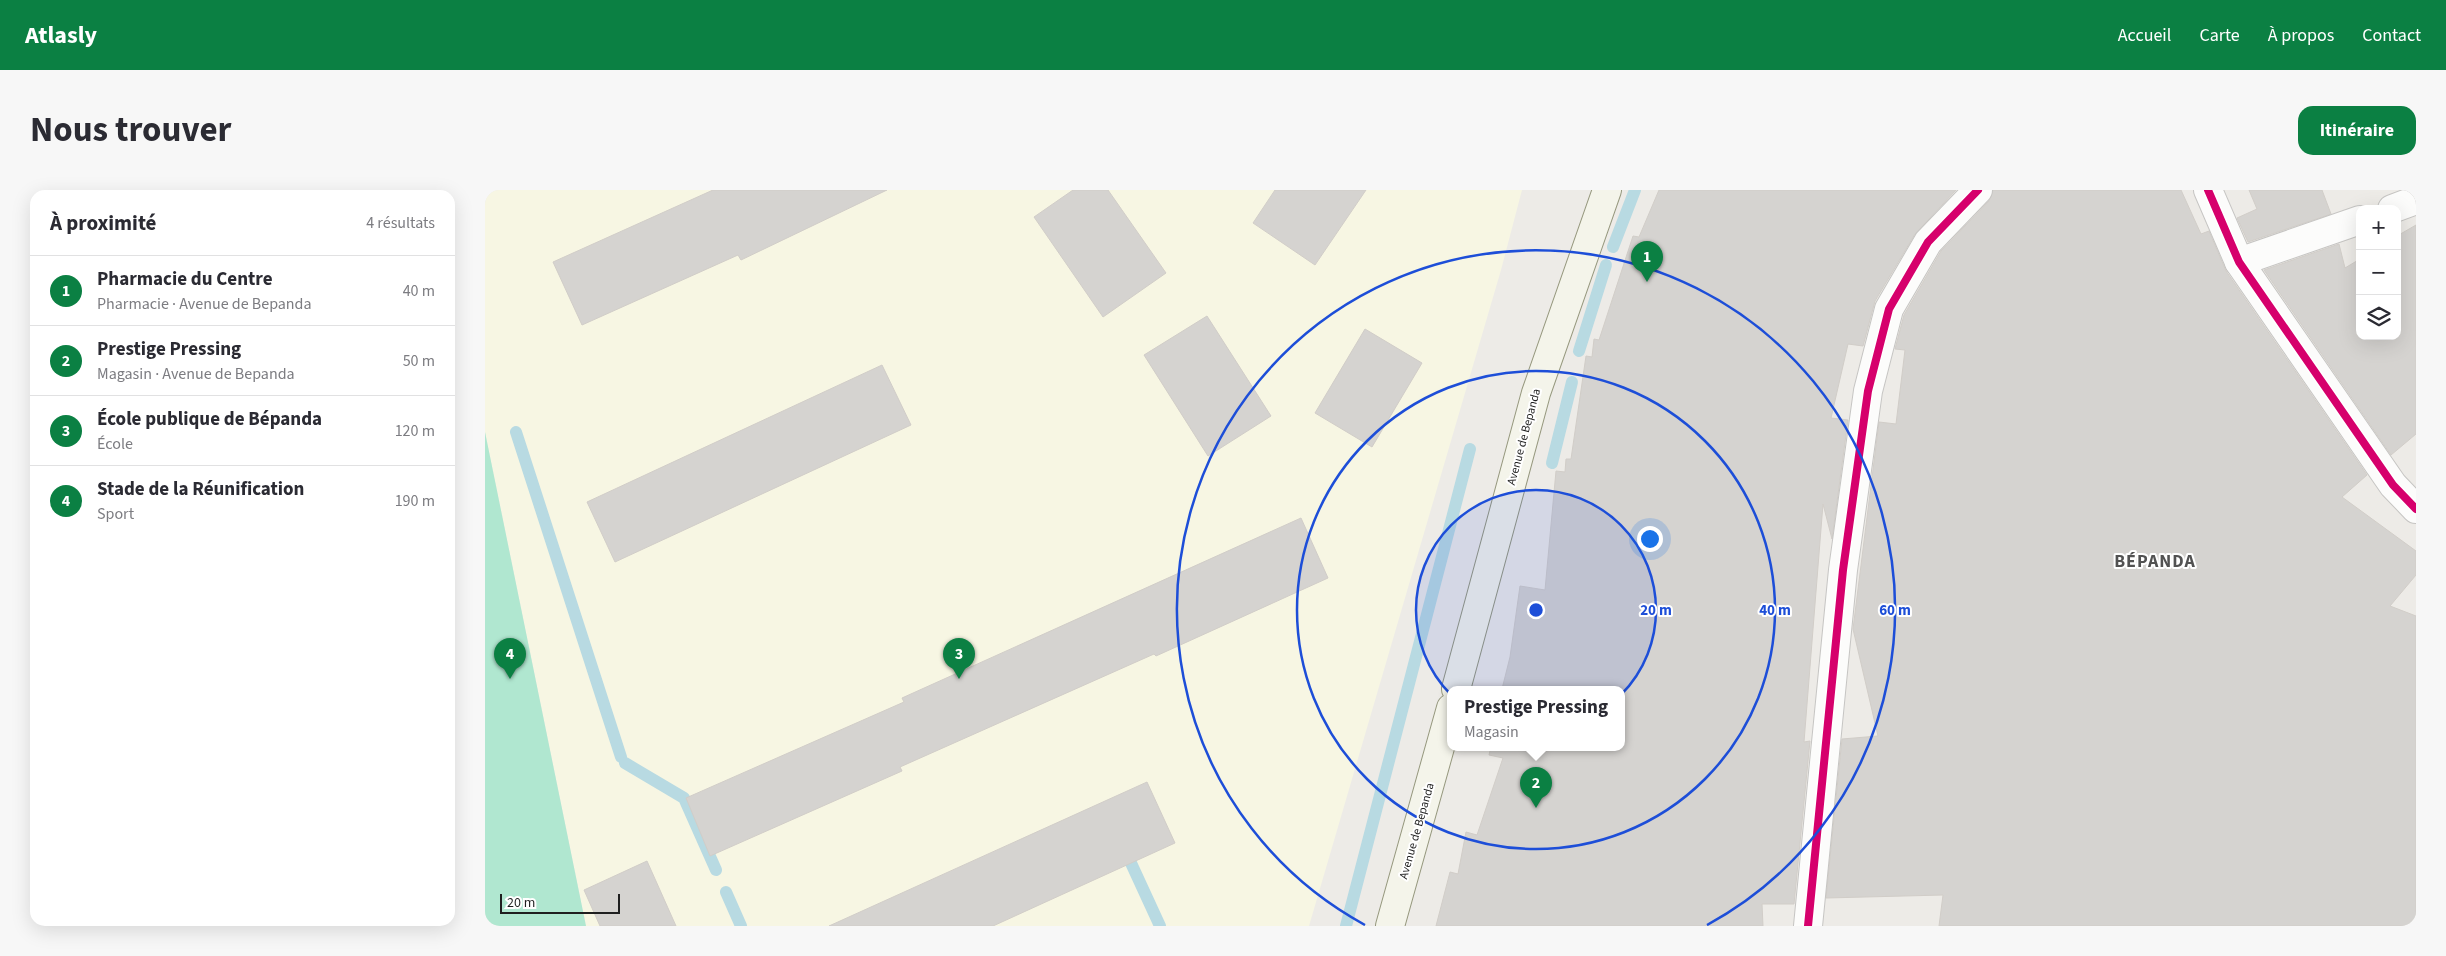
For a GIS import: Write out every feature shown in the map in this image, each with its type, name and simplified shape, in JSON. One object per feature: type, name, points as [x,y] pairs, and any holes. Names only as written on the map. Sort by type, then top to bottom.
[{"type":"main road","name":"Avenue de Bepanda","points":[[1457,686],[1536,393],[1607,190]]},
{"type":"main road","name":"Avenue de Bepanda","points":[[1390,926],[1447,722]]},
{"type":"street","points":[[1808,926],[1843,570],[1868,391],[1889,309],[1928,242],[1978,190]]},
{"type":"street","points":[[2208,190],[2239,262],[2393,485],[2408,503],[2416,509]]},
{"type":"street","points":[[2401,206],[2416,200]]},
{"type":"street","points":[[2239,262],[2356,221]]},
{"type":"shaded area","points":[[485,190],[1522,190],[1501,270],[1309,926],[586,926],[485,432]]},
{"type":"green space","points":[[485,432],[586,926],[485,926]]},
{"type":"building","points":[[713,190],[887,190],[741,260],[738,255],[582,325],[553,262]]},
{"type":"building","points":[[1073,190],[1108,190],[1166,273],[1103,317],[1034,217]]},
{"type":"building","points":[[1275,190],[1366,190],[1315,265],[1253,223]]},
{"type":"building","points":[[1659,190],[1956,190],[1915,234],[1875,301],[1863,346],[1848,344],[1831,418],[1848,420],[1832,539],[1823,504],[1804,742],[1810,741],[1794,904],[1762,904],[1763,926],[1436,926],[1450,872],[1458,874],[1466,832],[1477,835],[1503,758],[1489,755],[1490,751],[1625,751],[1625,686],[1503,686],[1510,657],[1520,586],[1545,590],[1556,471],[1565,472],[1566,459],[1571,459],[1586,356],[1592,357],[1594,339],[1599,340],[1633,236],[1639,237]]},
{"type":"building","points":[[1993,190],[2181,190],[2201,234],[2209,231],[2226,271],[2367,475],[2342,497],[2416,551],[2416,575],[2390,606],[2416,616],[2416,926],[1939,926],[1943,895],[1826,898],[1842,739],[1878,736],[1853,629],[1879,422],[1896,424],[1905,350],[1895,349],[1904,315],[1941,251],[1989,201]]},
{"type":"building","points":[[2249,190],[2322,190],[2331,214],[2248,242],[2237,218],[2257,209]]},
{"type":"building","points":[[2416,225],[2416,434],[2391,455],[2264,270],[2339,244],[2345,268],[2356,261],[2356,340],[2401,340],[2401,234]]},
{"type":"building","points":[[1207,316],[1271,416],[1208,456],[1144,355]]},
{"type":"building","points":[[1365,329],[1422,363],[1372,447],[1315,413]]},
{"type":"building","points":[[882,365],[911,425],[615,562],[587,502]]},
{"type":"building","points":[[1301,518],[1328,578],[1156,656],[1154,654],[900,767],[902,771],[710,856],[686,798],[904,702],[902,698]]},
{"type":"building","points":[[1147,782],[1175,843],[993,926],[829,926]]},
{"type":"building","points":[[647,861],[676,926],[600,926],[584,890]]},
{"type":"waterway","points":[[1613,247],[1635,190]]},
{"type":"waterway","points":[[1579,351],[1606,265]]},
{"type":"waterway","points":[[1552,463],[1572,382]]},
{"type":"waterway","points":[[516,432],[621,757]]},
{"type":"waterway","points":[[1346,926],[1470,449]]},
{"type":"waterway","points":[[625,763],[684,798],[716,870]]},
{"type":"waterway","points":[[1131,863],[1160,926]]},
{"type":"waterway","points":[[726,892],[741,926]]},
{"type":"cycle path","points":[[1808,926],[1843,570],[1868,391],[1889,309],[1928,242],[1978,190]]},
{"type":"cycle path","points":[[2208,190],[2239,262],[2393,485],[2416,509]]},
{"type":"place","name":"Pharmacie du Centre","points":[[1647,282]]},
{"type":"place","name":"Stade de la Réunification","points":[[510,679]]},
{"type":"place","name":"École publique de Bépanda","points":[[959,679]]},
{"type":"place","name":"Prestige Pressing","points":[[1536,808]]},
{"type":"district","name":"BÉPANDA","points":[[2155,561]]}]
